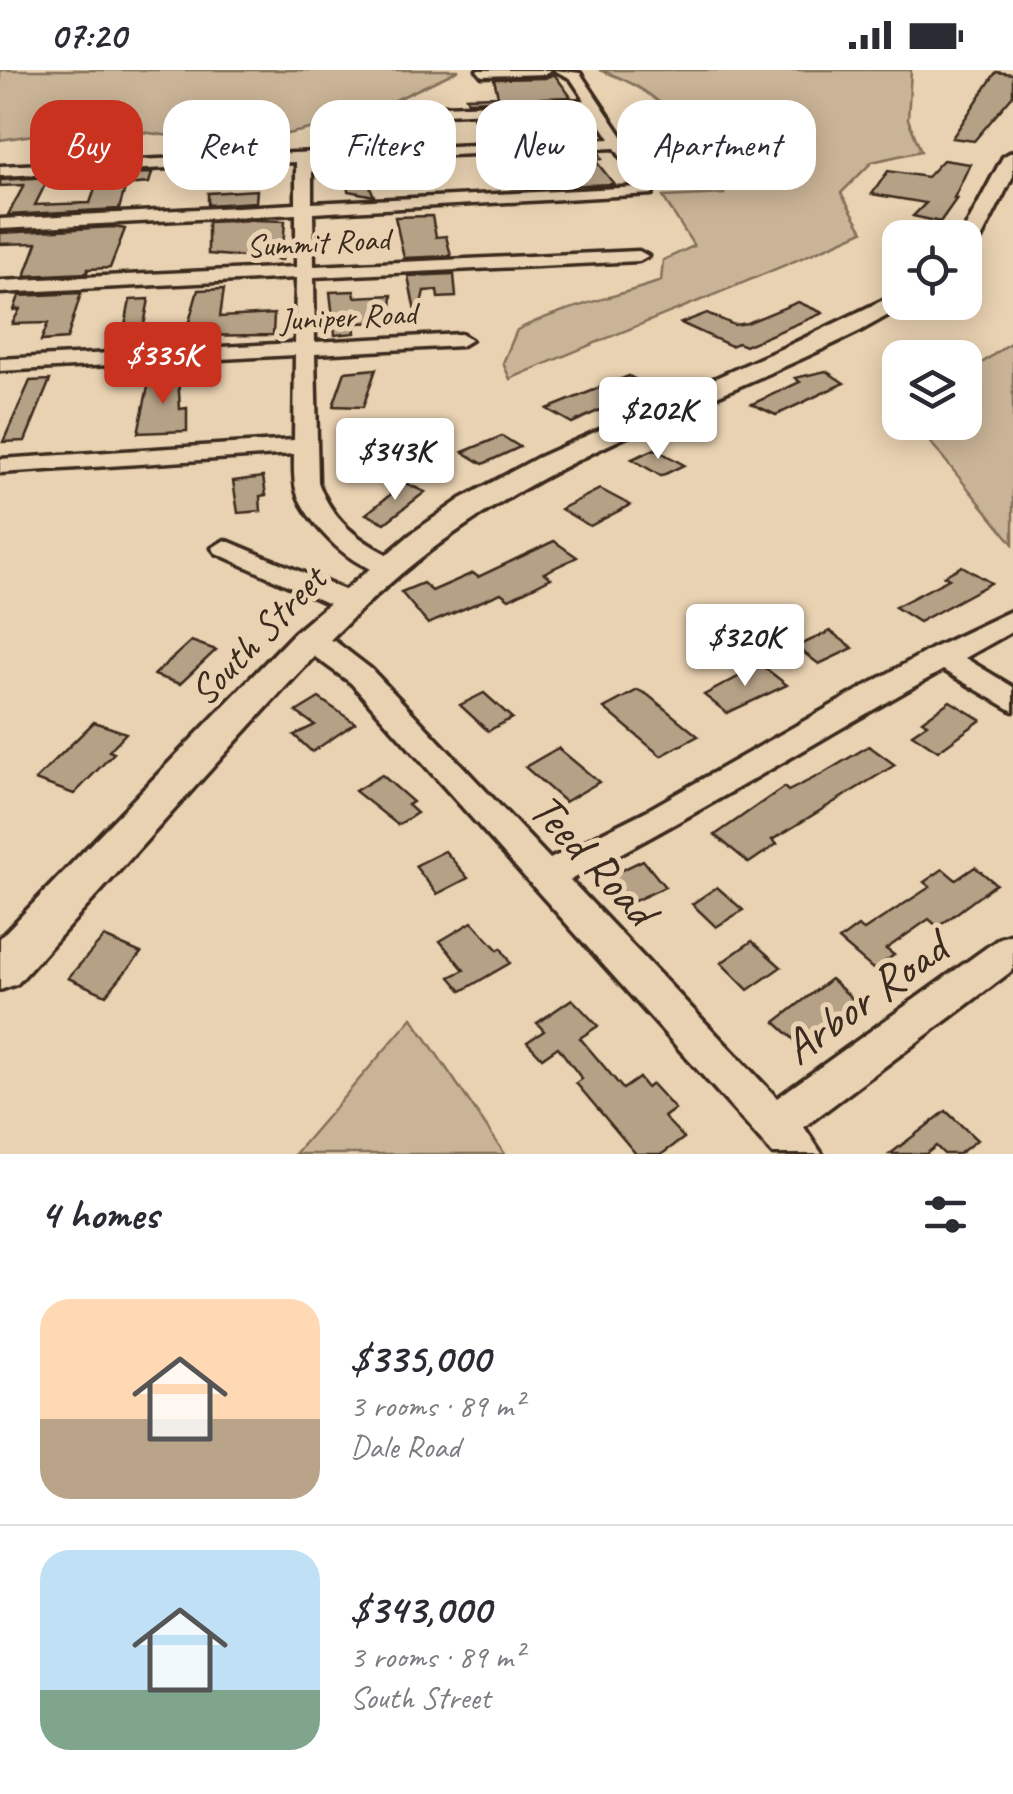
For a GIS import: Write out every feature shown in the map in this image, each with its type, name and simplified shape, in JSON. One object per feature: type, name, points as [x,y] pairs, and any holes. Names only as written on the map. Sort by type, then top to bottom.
[{"type":"main road","points":[[980,220],[1013,157]]},
{"type":"main road","name":"South Street","points":[[0,970],[307,641],[386,565],[517,480],[882,307]]},
{"type":"street","points":[[482,72],[545,70]]},
{"type":"street","points":[[563,70],[576,76],[590,100]]},
{"type":"street","points":[[597,111],[617,140]]},
{"type":"street","points":[[0,172],[617,143]]},
{"type":"street","points":[[304,157],[304,446],[308,491],[323,519],[340,538],[386,565]]},
{"type":"street","points":[[0,224],[646,190]]},
{"type":"street","name":"Summit Road","points":[[0,287],[639,256]]},
{"type":"street","name":"Juniper Road","points":[[0,366],[460,340]]},
{"type":"street","points":[[0,466],[304,446]]},
{"type":"street","points":[[225,548],[346,601]]},
{"type":"street","points":[[543,878],[658,820],[732,774],[1013,619]]},
{"type":"street","name":"Teed Road","points":[[307,641],[336,654],[361,676],[801,1154]]},
{"type":"street","points":[[942,656],[1013,700]]},
{"type":"street","name":"Arbor Road","points":[[774,1125],[1013,949]]},
{"type":"shaded area","points":[[0,70],[459,70],[395,100],[310,100],[310,129],[290,133],[290,100],[163,100],[163,135],[143,132],[143,100],[30,100],[30,135],[0,140]]},
{"type":"shaded area","points":[[599,70],[911,70],[908,119],[921,151],[872,162],[841,193],[863,231],[510,379],[503,363],[517,330],[661,281],[663,260],[694,246],[663,197],[724,194],[722,190],[816,190],[816,100],[656,100]]},
{"type":"shaded area","points":[[1013,341],[1013,544],[929,440],[982,440],[982,363]]},
{"type":"shaded area","points":[[412,1018],[505,1154],[295,1154]]},
{"type":"building","points":[[996,72],[1013,74],[1013,95],[974,141],[952,138]]},
{"type":"building","points":[[554,74],[571,97],[468,101],[466,97],[498,96],[494,79],[545,78]]},
{"type":"building","points":[[943,160],[970,164],[957,198],[941,220],[913,216],[926,203],[872,194],[888,171],[927,177]]},
{"type":"building","points":[[597,163],[614,184],[597,185]]},
{"type":"building","points":[[143,173],[152,173],[149,183],[143,184]]},
{"type":"building","points":[[30,178],[30,190],[42,190],[35,205],[90,203],[95,190],[125,190],[119,209],[8,215],[24,185],[0,186],[0,180]]},
{"type":"building","points":[[257,190],[256,202],[208,205],[208,193]]},
{"type":"building","points":[[371,190],[374,196],[348,191]]},
{"type":"building","points":[[432,216],[436,237],[446,236],[451,256],[404,258],[395,217]]},
{"type":"building","points":[[285,221],[282,260],[208,254],[208,222]]},
{"type":"building","points":[[125,229],[110,268],[88,269],[87,273],[25,276],[37,243],[0,244],[0,233]]},
{"type":"building","points":[[454,274],[456,297],[438,298],[437,290],[424,291],[417,322],[408,276]]},
{"type":"building","points":[[224,289],[220,317],[274,314],[273,335],[185,336],[198,290]]},
{"type":"building","points":[[354,291],[355,297],[392,295],[390,322],[354,323],[355,333],[335,335],[330,292]]},
{"type":"building","points":[[81,293],[67,339],[41,341],[48,323],[12,324],[20,309],[14,310],[19,296]]},
{"type":"building","points":[[149,299],[141,341],[122,342],[130,300]]},
{"type":"building","points":[[798,302],[823,313],[745,346],[731,346],[681,323],[707,313],[734,325],[747,323]]},
{"type":"building","points":[[376,369],[363,407],[333,406],[345,372]]},
{"type":"building","points":[[826,371],[844,383],[776,415],[752,404],[800,382],[795,378]]},
{"type":"building","points":[[178,375],[180,409],[187,408],[187,431],[138,433],[150,377]]},
{"type":"building","points":[[629,376],[650,387],[572,423],[547,409]]},
{"type":"building","points":[[50,380],[25,441],[3,442],[30,381]]},
{"type":"building","points":[[385,424],[385,445],[363,446],[363,425]]},
{"type":"building","points":[[502,436],[520,447],[483,464],[463,452]]},
{"type":"building","points":[[655,449],[684,465],[661,476],[632,459]]},
{"type":"building","points":[[263,477],[266,495],[260,496],[261,511],[238,513],[233,481]]},
{"type":"building","points":[[405,483],[425,492],[385,523],[366,514]]},
{"type":"building","points":[[600,489],[630,505],[590,526],[561,509]]},
{"type":"building","points":[[554,541],[577,557],[544,573],[551,578],[509,599],[501,593],[428,624],[401,592],[423,583],[432,591],[473,573],[478,577]]},
{"type":"building","points":[[962,566],[991,583],[919,622],[895,607],[949,579],[944,576]]},
{"type":"building","points":[[830,631],[853,648],[819,664],[796,647]]},
{"type":"building","points":[[191,641],[216,650],[180,684],[154,675]]},
{"type":"building","points":[[761,665],[787,685],[727,713],[704,695]]},
{"type":"building","points":[[638,690],[698,736],[661,756],[604,708]]},
{"type":"building","points":[[484,693],[512,718],[488,731],[460,705]]},
{"type":"building","points":[[319,698],[355,723],[312,752],[294,735],[315,725],[296,712]]},
{"type":"building","points":[[950,701],[981,720],[938,751],[912,734],[927,724],[922,721]]},
{"type":"building","points":[[94,722],[126,733],[109,751],[114,753],[74,794],[35,780]]},
{"type":"building","points":[[869,746],[895,765],[772,840],[777,844],[749,863],[715,835],[784,787],[788,791]]},
{"type":"building","points":[[558,748],[599,782],[565,802],[525,767]]},
{"type":"building","points":[[382,775],[413,802],[408,805],[417,813],[398,825],[355,791]]},
{"type":"building","points":[[445,851],[468,878],[437,894],[415,866]]},
{"type":"building","points":[[643,860],[665,887],[630,903],[609,876]]},
{"type":"building","points":[[975,867],[996,884],[938,927],[929,919],[886,949],[894,955],[874,970],[839,940],[858,926],[864,930],[930,887],[924,882],[943,869],[956,880]]},
{"type":"building","points":[[717,887],[743,910],[716,927],[692,904]]},
{"type":"building","points":[[472,922],[498,950],[501,948],[510,963],[462,991],[450,977],[464,970],[440,941]]},
{"type":"building","points":[[104,937],[141,953],[106,995],[68,978]]},
{"type":"building","points":[[752,941],[781,967],[748,990],[721,963]]},
{"type":"building","points":[[831,979],[855,1001],[800,1045],[775,1022]]},
{"type":"building","points":[[572,999],[598,1026],[580,1038],[623,1089],[639,1078],[647,1088],[652,1084],[675,1109],[664,1117],[684,1138],[662,1154],[636,1154],[576,1083],[582,1079],[558,1047],[542,1058],[527,1042],[544,1031],[537,1023]]},
{"type":"building","points":[[946,1111],[977,1140],[959,1154],[944,1154],[936,1146],[926,1154],[890,1154]]}]
